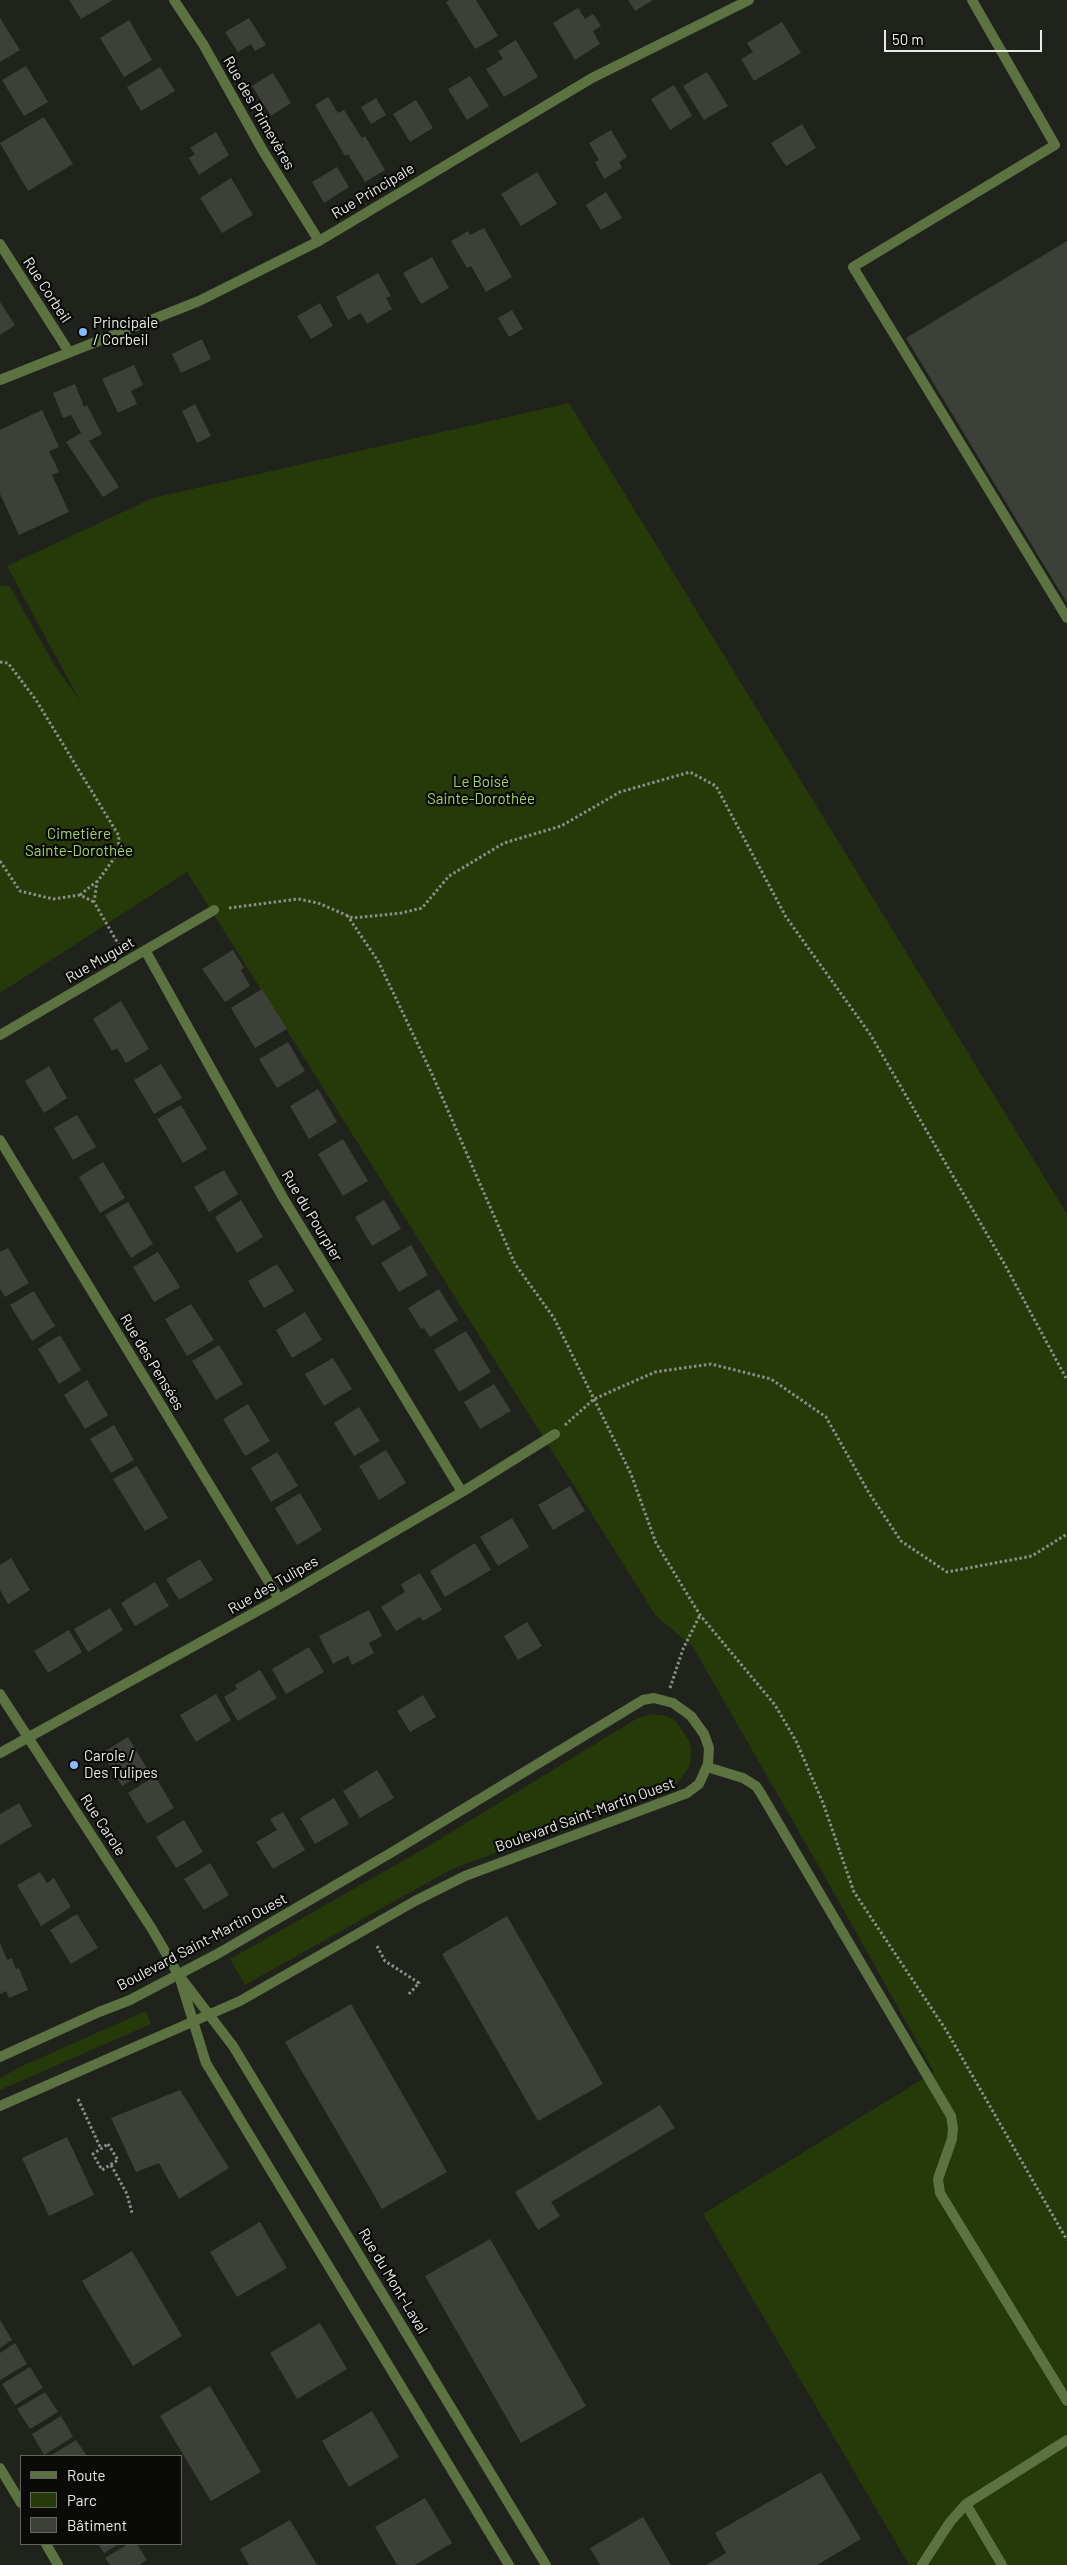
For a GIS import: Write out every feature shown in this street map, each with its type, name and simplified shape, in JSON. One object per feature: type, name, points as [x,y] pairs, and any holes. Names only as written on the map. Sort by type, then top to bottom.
[{"type":"street","name":"Rue des Primevères","points":[[174,0],[203,44],[263,151],[319,240]]},
{"type":"street","name":"Rue Principale","points":[[0,380],[199,301],[319,240],[592,78],[749,0]]},
{"type":"street","points":[[972,0],[1055,145],[853,267],[1067,618]]},
{"type":"street","name":"Rue Corbeil","points":[[0,244],[70,352]]},
{"type":"street","name":"Rue Muguet","points":[[0,1035],[214,910]]},
{"type":"street","name":"Rue du Pourpier","points":[[145,950],[282,1196],[462,1492]]},
{"type":"street","name":"Rue des Pensées","points":[[0,1140],[279,1600]]},
{"type":"street","name":"Rue des Tulipes","points":[[0,1753],[279,1600],[462,1492],[555,1434]]},
{"type":"street","name":"Rue Carole","points":[[0,1694],[152,1929],[178,1974],[209,2015]]},
{"type":"street","name":"Boulevard Saint-Martin Ouest","points":[[0,2057],[130,2000],[178,1974],[394,1851],[629,1707],[648,1698],[666,1700]]},
{"type":"street","points":[[666,1700],[685,1710],[699,1726],[708,1748],[707,1767],[743,1778],[756,1786],[951,2116],[952,2139],[938,2179],[940,2193],[1067,2401]]},
{"type":"street","name":"Boulevard Saint-Martin Ouest","points":[[0,2106],[240,2001],[415,1901],[465,1876],[687,1793],[699,1784],[707,1767]]},
{"type":"street","name":"Rue Carole","points":[[178,1974],[194,2021]]},
{"type":"street","name":"Rue du Mont-Laval","points":[[209,2015],[233,2046],[546,2565]]},
{"type":"street","points":[[194,2021],[206,2063],[509,2565]]},
{"type":"street","points":[[922,2565],[946,2528],[966,2504],[1067,2440]]},
{"type":"street","points":[[0,2468],[20,2501]]},
{"type":"street","points":[[966,2504],[1002,2565]]},
{"type":"street","points":[[47,2545],[58,2565]]},
{"type":"path","points":[[0,662],[8,663],[36,700],[119,836],[118,853],[97,882],[80,895],[53,899],[20,891],[0,861]]},
{"type":"path","points":[[214,910],[298,899],[318,903],[354,918],[402,913],[422,908],[449,876],[504,843],[561,826],[620,792],[690,772],[716,786],[786,917],[870,1034],[1005,1265],[1067,1380]]},
{"type":"path","points":[[94,902],[97,882]]},
{"type":"path","points":[[80,895],[94,902],[128,960]]},
{"type":"path","points":[[348,915],[378,961],[432,1074],[516,1264],[554,1318],[632,1474],[656,1543],[700,1615],[775,1705],[796,1741],[824,1804],[854,1892],[946,2030],[1067,2240]]},
{"type":"path","points":[[555,1434],[594,1399],[655,1372],[711,1364],[771,1379],[826,1417],[869,1493],[901,1541],[947,1572],[1032,1556],[1067,1534]]},
{"type":"path","points":[[666,1700],[683,1649],[700,1615]]},
{"type":"path","points":[[376,1946],[385,1961],[419,1983],[408,1995]]},
{"type":"path","points":[[78,2099],[101,2149]]},
{"type":"path","points":[[108,2144],[118,2160],[102,2170],[93,2154],[101,2149],[108,2144]]},
{"type":"path","points":[[110,2165],[127,2194],[132,2213]]},
{"type":"green space","name":"Le Boisé Sainte-Dorothée","points":[[569,403],[1067,1214],[1067,2565],[909,2565],[703,2214],[934,2072],[693,1647],[656,1616],[187,872],[0,993],[0,586],[9,585],[52,661],[81,703],[7,566],[153,498]]},
{"type":"green space","points":[[651,1714],[667,1716],[676,1721],[689,1741],[691,1750],[690,1766],[677,1783],[450,1870],[245,1985],[230,1959],[422,1850],[636,1719]]},
{"type":"green space","points":[[146,2011],[151,2024],[0,2090],[0,2078],[20,2067]]},
{"type":"building","points":[[69,0],[113,0],[81,19]]},
{"type":"building","points":[[449,0],[476,0],[498,36],[475,49],[446,2]]},
{"type":"building","points":[[628,0],[653,0],[635,11]]},
{"type":"building","points":[[578,8],[585,19],[593,14],[601,26],[593,31],[600,44],[575,60],[553,23]]},
{"type":"building","points":[[0,18],[20,50],[0,62]]},
{"type":"building","points":[[249,18],[266,45],[255,51],[251,44],[238,52],[225,32]]},
{"type":"building","points":[[129,20],[152,60],[124,77],[100,38]]},
{"type":"building","points":[[782,22],[801,53],[754,81],[741,59],[753,52],[747,43]]},
{"type":"building","points":[[516,40],[538,77],[504,97],[486,69],[503,59],[498,51]]},
{"type":"building","points":[[26,66],[48,102],[24,116],[2,80]]},
{"type":"building","points":[[160,67],[175,91],[141,111],[127,87]]},
{"type":"building","points":[[707,72],[728,106],[704,120],[683,86]]},
{"type":"building","points":[[273,73],[291,103],[271,116],[252,86]]},
{"type":"building","points":[[470,76],[489,106],[467,120],[448,89]]},
{"type":"building","points":[[674,85],[692,116],[670,130],[651,99]]},
{"type":"building","points":[[328,97],[338,113],[344,110],[362,138],[365,136],[385,170],[365,182],[348,154],[345,156],[315,105]]},
{"type":"building","points":[[376,98],[386,115],[371,124],[361,107]]},
{"type":"building","points":[[416,100],[433,128],[410,142],[393,114]]},
{"type":"building","points":[[44,117],[73,164],[28,191],[0,143]]},
{"type":"building","points":[[802,124],[816,148],[786,166],[771,143]]},
{"type":"building","points":[[611,130],[627,157],[619,162],[622,168],[604,179],[595,162],[599,160],[589,143]]},
{"type":"building","points":[[216,132],[229,155],[199,175],[189,158],[195,154],[190,148]]},
{"type":"building","points":[[337,167],[349,187],[324,203],[312,182]]},
{"type":"building","points":[[537,172],[557,204],[521,226],[501,194]]},
{"type":"building","points":[[231,178],[253,215],[222,233],[200,198]]},
{"type":"building","points":[[606,192],[622,218],[601,230],[586,205]]},
{"type":"building","points":[[484,228],[512,277],[486,292],[471,266],[467,268],[451,241],[468,231],[470,235]]},
{"type":"building","points":[[1067,241],[1067,603],[906,338]]},
{"type":"building","points":[[432,257],[449,288],[421,304],[403,273]]},
{"type":"building","points":[[378,273],[391,296],[386,298],[392,309],[367,324],[361,313],[348,320],[336,297]]},
{"type":"building","points":[[0,302],[15,325],[0,335]]},
{"type":"building","points":[[320,303],[333,326],[311,339],[297,316]]},
{"type":"building","points":[[512,310],[523,329],[509,337],[498,318]]},
{"type":"building","points":[[202,339],[211,359],[181,373],[172,354]]},
{"type":"building","points":[[134,365],[143,385],[131,391],[137,404],[118,413],[102,379]]},
{"type":"building","points":[[75,384],[84,407],[87,405],[102,434],[89,441],[119,487],[103,497],[66,442],[81,433],[71,415],[63,418],[53,393]]},
{"type":"building","points":[[195,404],[211,436],[197,443],[182,411]]},
{"type":"building","points":[[42,410],[59,447],[49,451],[59,472],[52,475],[69,512],[19,535],[0,494],[0,430]]},
{"type":"building","points":[[233,950],[244,968],[241,970],[250,986],[225,1002],[202,969]]},
{"type":"building","points":[[262,989],[287,1029],[255,1048],[231,1008]]},
{"type":"building","points":[[121,1001],[149,1049],[126,1063],[117,1048],[112,1051],[93,1019]]},
{"type":"building","points":[[288,1042],[305,1071],[277,1088],[259,1059]]},
{"type":"building","points":[[161,1064],[182,1098],[154,1114],[134,1080]]},
{"type":"building","points":[[49,1066],[67,1098],[44,1113],[25,1081]]},
{"type":"building","points":[[318,1089],[337,1122],[309,1139],[290,1106]]},
{"type":"building","points":[[181,1105],[207,1149],[183,1163],[157,1119]]},
{"type":"building","points":[[77,1115],[96,1147],[73,1160],[54,1128]]},
{"type":"building","points":[[343,1139],[368,1181],[343,1196],[318,1154]]},
{"type":"building","points":[[103,1162],[125,1198],[100,1213],[79,1177]]},
{"type":"building","points":[[224,1170],[238,1194],[209,1212],[194,1187]]},
{"type":"building","points":[[241,1200],[263,1237],[237,1253],[215,1217]]},
{"type":"building","points":[[384,1200],[401,1229],[372,1246],[355,1217]]},
{"type":"building","points":[[128,1202],[153,1244],[131,1258],[105,1215]]},
{"type":"building","points":[[411,1245],[428,1275],[399,1292],[381,1263]]},
{"type":"building","points":[[8,1248],[29,1283],[5,1297],[0,1289],[0,1252]]},
{"type":"building","points":[[158,1252],[180,1287],[154,1302],[133,1267]]},
{"type":"building","points":[[277,1264],[294,1291],[264,1308],[248,1281]]},
{"type":"building","points":[[439,1289],[458,1320],[430,1337],[424,1328],[421,1329],[408,1308]]},
{"type":"building","points":[[34,1291],[55,1326],[32,1341],[10,1305]]},
{"type":"building","points":[[191,1304],[214,1340],[187,1356],[165,1319]]},
{"type":"building","points":[[305,1312],[322,1340],[292,1358],[276,1330]]},
{"type":"building","points":[[466,1331],[491,1372],[459,1392],[434,1350]]},
{"type":"building","points":[[60,1335],[81,1370],[59,1384],[38,1349]]},
{"type":"building","points":[[219,1345],[243,1384],[216,1400],[192,1361]]},
{"type":"building","points":[[333,1358],[352,1389],[324,1406],[305,1374]]},
{"type":"building","points":[[87,1380],[108,1415],[85,1429],[64,1395]]},
{"type":"building","points":[[494,1384],[511,1411],[480,1429],[464,1402]]},
{"type":"building","points":[[248,1404],[270,1441],[245,1456],[223,1419]]},
{"type":"building","points":[[359,1407],[380,1441],[354,1456],[334,1423]]},
{"type":"building","points":[[114,1425],[134,1460],[111,1473],[90,1439]]},
{"type":"building","points":[[386,1450],[406,1483],[379,1500],[359,1466]]},
{"type":"building","points":[[277,1452],[298,1486],[271,1502],[251,1468]]},
{"type":"building","points":[[137,1466],[168,1518],[145,1531],[113,1479]]},
{"type":"building","points":[[570,1486],[585,1511],[553,1530],[538,1505]]},
{"type":"building","points":[[300,1493],[322,1530],[297,1545],[275,1508]]},
{"type":"building","points":[[512,1518],[529,1547],[498,1566],[480,1537]]},
{"type":"building","points":[[475,1543],[491,1570],[445,1597],[430,1571]]},
{"type":"building","points":[[11,1558],[30,1590],[8,1604],[0,1590],[0,1565]]},
{"type":"building","points":[[200,1559],[213,1580],[179,1600],[166,1579]]},
{"type":"building","points":[[420,1573],[442,1610],[423,1621],[420,1617],[396,1631],[381,1607],[405,1592],[401,1584]]},
{"type":"building","points":[[155,1582],[169,1606],[135,1626],[121,1603]]},
{"type":"building","points":[[110,1608],[123,1630],[88,1652],[74,1629]]},
{"type":"building","points":[[369,1610],[382,1636],[369,1643],[374,1653],[352,1665],[348,1656],[333,1664],[319,1636]]},
{"type":"building","points":[[527,1622],[542,1646],[518,1660],[504,1636]]},
{"type":"building","points":[[69,1630],[82,1652],[48,1673],[34,1651]]},
{"type":"building","points":[[309,1647],[324,1672],[286,1694],[272,1669]]},
{"type":"building","points":[[260,1670],[277,1698],[238,1721],[224,1697],[237,1689],[235,1685]]},
{"type":"building","points":[[216,1694],[231,1720],[196,1742],[180,1715]]},
{"type":"building","points":[[423,1695],[436,1717],[410,1732],[397,1711]]},
{"type":"building","points":[[128,1737],[148,1770],[122,1786],[102,1753]]},
{"type":"building","points":[[377,1770],[394,1798],[360,1818],[343,1791]]},
{"type":"building","points":[[155,1776],[174,1808],[147,1824],[128,1793]]},
{"type":"building","points":[[334,1798],[349,1824],[315,1844],[300,1818]]},
{"type":"building","points":[[19,1803],[32,1826],[0,1845],[0,1814]]},
{"type":"building","points":[[283,1812],[305,1850],[273,1869],[256,1842],[277,1830],[270,1819]]},
{"type":"building","points":[[184,1820],[203,1852],[176,1868],[156,1837]]},
{"type":"building","points":[[210,1863],[229,1895],[204,1910],[184,1879]]},
{"type":"building","points":[[40,1872],[47,1883],[54,1878],[71,1907],[41,1926],[17,1885]]},
{"type":"building","points":[[77,1914],[98,1948],[71,1964],[50,1930]]},
{"type":"building","points":[[507,1916],[603,2084],[538,2121],[442,1954]]},
{"type":"building","points":[[0,1943],[7,1960],[12,1958],[16,1969],[19,1968],[28,1990],[9,1998],[6,1991],[0,1994]]},
{"type":"building","points":[[351,2004],[447,2172],[382,2209],[285,2042]]},
{"type":"building","points":[[180,2090],[229,2168],[179,2199],[159,2163],[136,2172],[111,2118]]},
{"type":"building","points":[[660,2105],[675,2128],[551,2202],[560,2216],[538,2230],[515,2192]]},
{"type":"building","points":[[67,2137],[94,2195],[49,2216],[22,2158]]},
{"type":"building","points":[[260,2222],[287,2268],[237,2297],[210,2252]]},
{"type":"building","points":[[490,2239],[586,2406],[521,2443],[425,2276]]},
{"type":"building","points":[[132,2251],[182,2336],[133,2366],[82,2281]]},
{"type":"building","points":[[0,2320],[12,2340],[0,2348]]},
{"type":"building","points":[[320,2323],[347,2369],[297,2399],[270,2353]]},
{"type":"building","points":[[15,2343],[27,2364],[0,2380],[0,2353]]},
{"type":"building","points":[[30,2367],[43,2388],[15,2405],[2,2384]]},
{"type":"building","points":[[210,2386],[261,2472],[211,2501],[160,2416]]},
{"type":"building","points":[[45,2392],[58,2412],[30,2429],[17,2409]]},
{"type":"building","points":[[372,2411],[399,2457],[349,2487],[322,2441]]},
{"type":"building","points":[[61,2416],[73,2437],[44,2455],[32,2434]]},
{"type":"building","points":[[76,2440],[86,2455],[52,2455]]},
{"type":"building","points":[[821,2472],[861,2539],[817,2565],[706,2565],[726,2553],[715,2533]]},
{"type":"building","points":[[425,2498],[452,2543],[415,2565],[397,2565],[375,2527]]},
{"type":"building","points":[[643,2517],[671,2565],[600,2565],[590,2548]]},
{"type":"building","points":[[290,2520],[317,2565],[249,2565],[240,2549]]},
{"type":"building","points":[[99,2545],[117,2545],[104,2553]]},
{"type":"building","points":[[126,2545],[138,2545],[147,2560],[139,2565],[110,2565],[105,2558]]},
{"type":"place","name":"Principale / Corbeil","points":[[83,332]]},
{"type":"place","name":"Carole / Des Tulipes","points":[[74,1765]]},
{"type":"park label","name":"Cimetière Sainte-Dorothée","points":[[79,842]]}]
